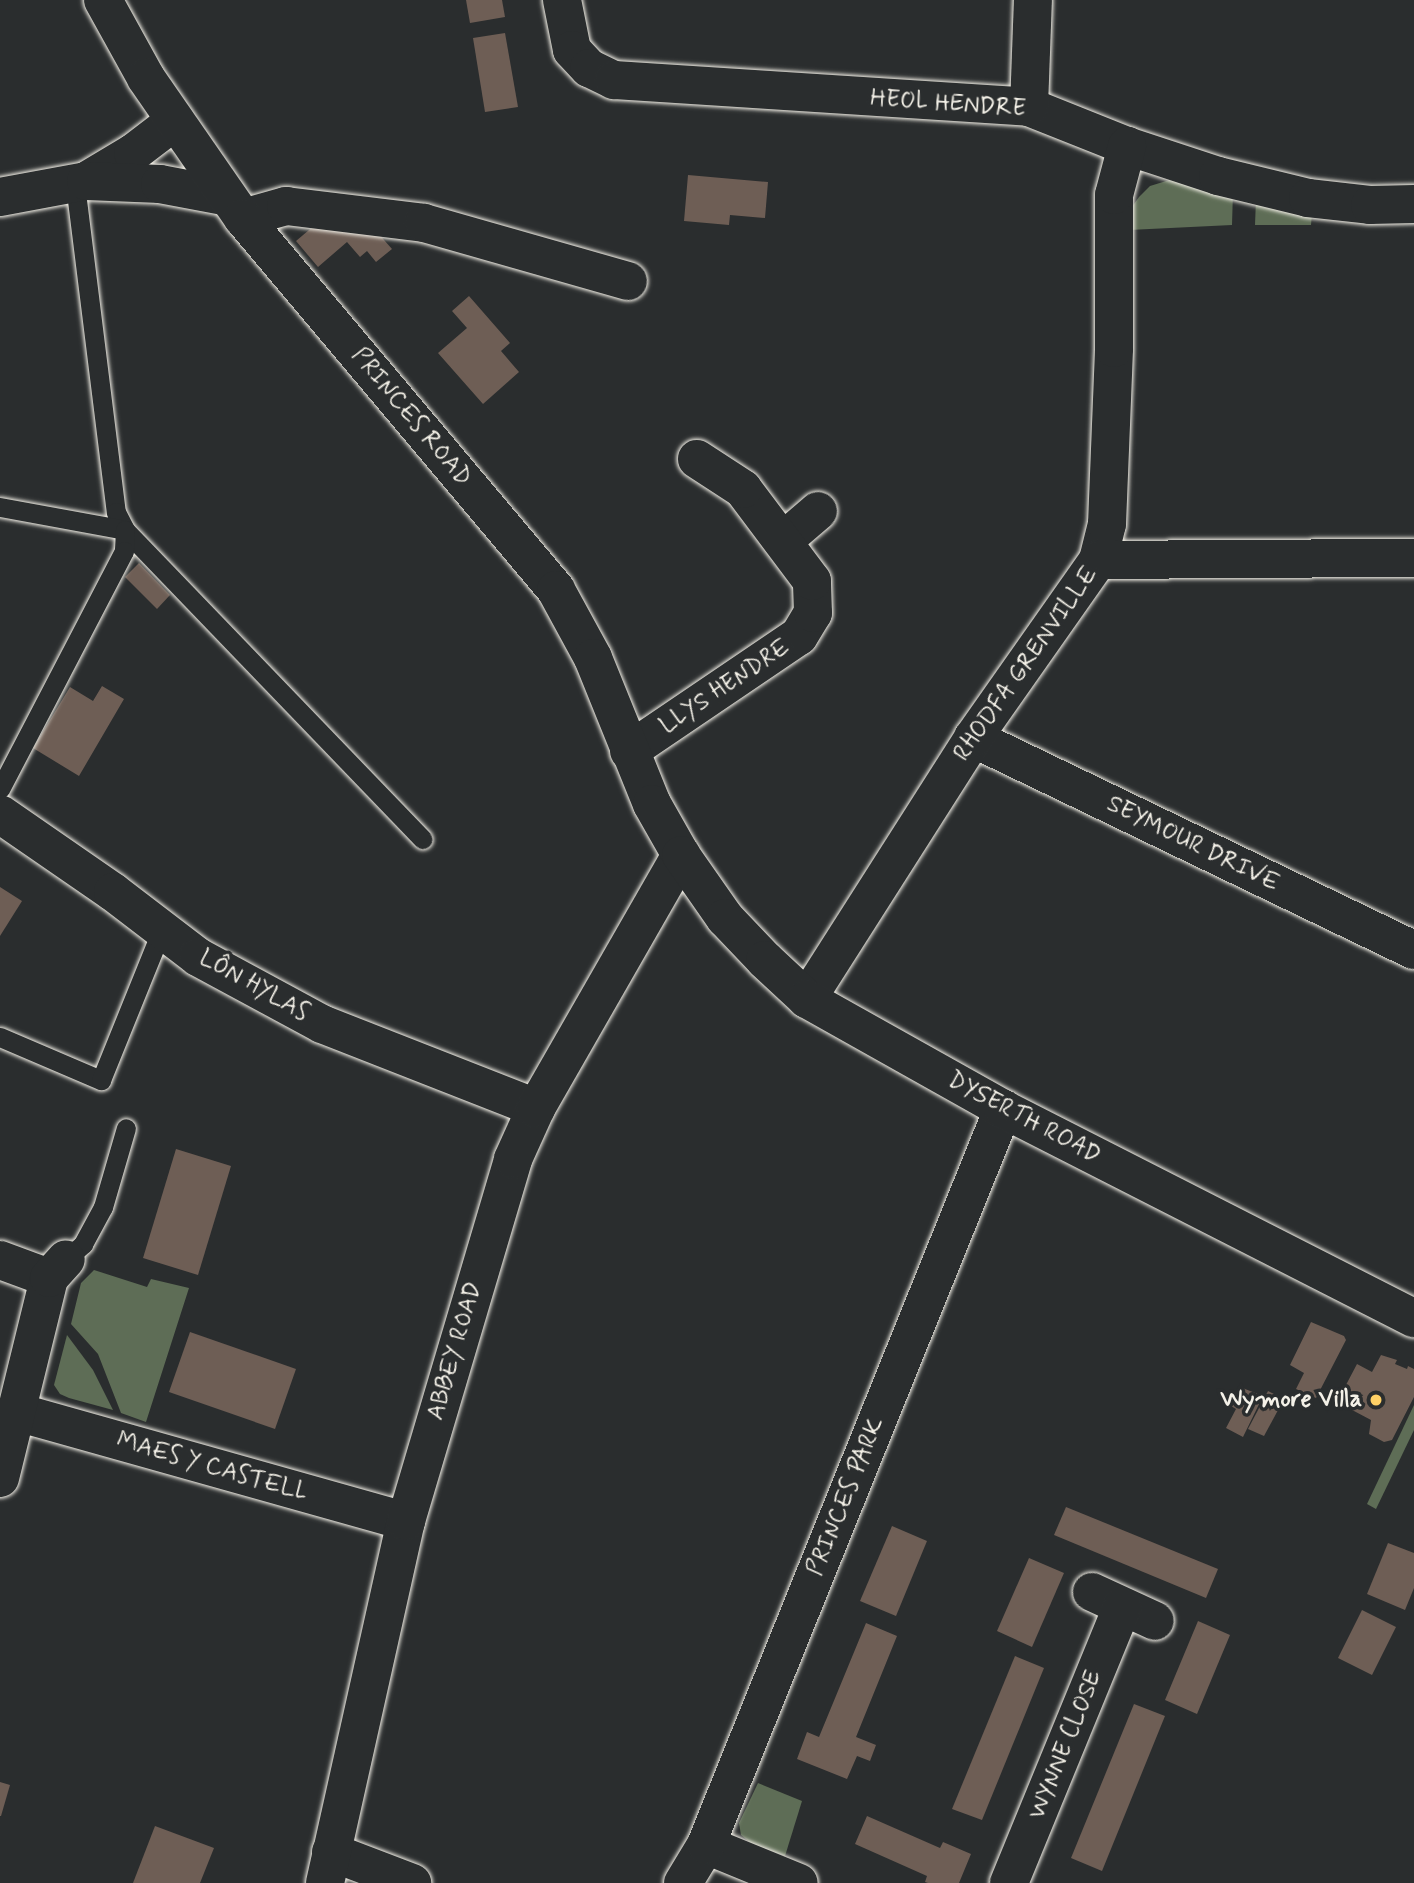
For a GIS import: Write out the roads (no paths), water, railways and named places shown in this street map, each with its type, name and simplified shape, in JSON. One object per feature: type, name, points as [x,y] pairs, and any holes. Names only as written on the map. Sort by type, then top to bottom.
[{"type":"street","name":"PRINCES ROAD","points":[[103,0],[175,121],[236,207],[556,590],[593,658],[652,804],[681,855]]},
{"type":"street","name":"HEOL HENDRE","points":[[562,0],[572,50],[589,68],[614,80],[1029,107],[1127,146],[1218,176],[1308,198],[1370,205],[1414,204]]},
{"type":"street","points":[[1029,107],[1033,0]]},
{"type":"street","points":[[80,183],[133,153],[175,121]]},
{"type":"street","points":[[1098,559],[1107,524],[1114,348],[1114,195],[1127,146]]},
{"type":"street","points":[[0,197],[80,183],[160,184],[236,207],[286,206],[424,223],[628,281]]},
{"type":"street","name":"LLYS HENDRE","points":[[629,751],[799,636],[813,613],[812,581],[783,541],[743,489],[697,459]]},
{"type":"street","points":[[783,541],[818,511]]},
{"type":"street","name":"RHODFA GRENVILLE","points":[[807,999],[972,738],[1098,559],[1414,558]]},
{"type":"street","name":"SEYMOUR DRIVE","points":[[972,738],[1414,950]]},
{"type":"street","name":"LÔN HYLAS","points":[[0,814],[198,957],[322,1024],[536,1108]]},
{"type":"street","name":"DYSERTH ROAD","points":[[681,855],[725,918],[807,999],[1003,1109],[1414,1318]]},
{"type":"street","name":"ABBEY ROAD","points":[[328,1867],[406,1521],[513,1159],[536,1108],[681,855]]},
{"type":"street","name":"PRINCES PARK","points":[[687,1870],[1003,1109]]},
{"type":"street","points":[[0,1260],[58,1268],[0,1478]]},
{"type":"street","name":"MAES Y CASTELL","points":[[17,1412],[406,1521]]},
{"type":"street","name":"WYNNE CLOSE","points":[[1009,1883],[1123,1607]]},
{"type":"street","points":[[328,1867],[412,1883]]},
{"type":"street","points":[[687,1870],[799,1883]]},
{"type":"lane","points":[[80,183],[116,512],[125,530],[422,839]]},
{"type":"lane","points":[[0,508],[125,530]]},
{"type":"lane","points":[[0,789],[124,551],[125,530]]},
{"type":"lane","points":[[0,1037],[102,1080],[162,929]]},
{"type":"lane","points":[[58,1268],[83,1244],[103,1207],[126,1128]]},
{"type":"place","name":"Wymore Villa","points":[[1376,1400]]}]
